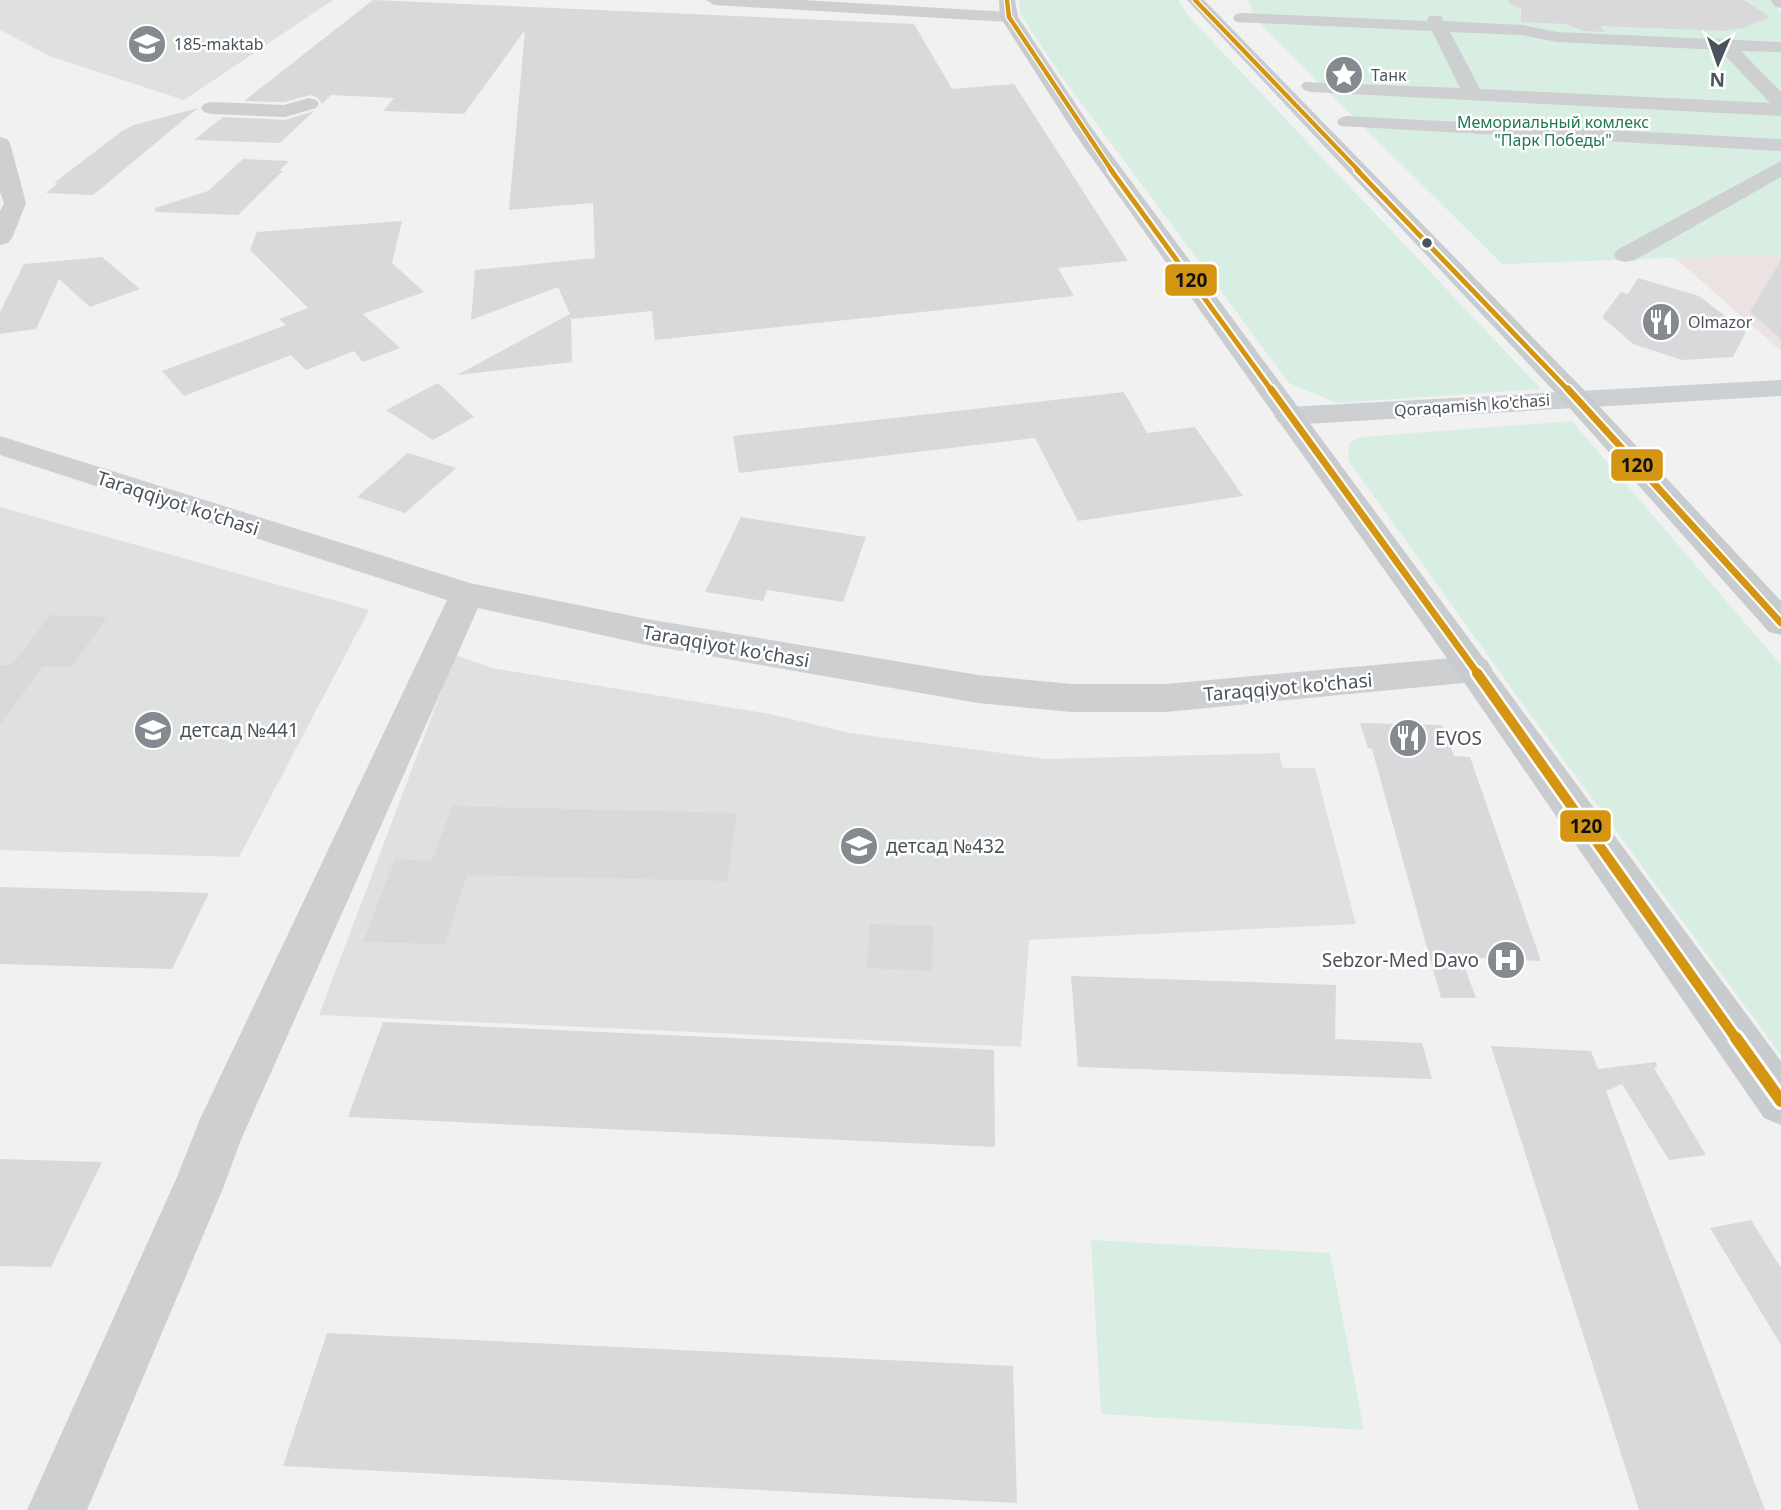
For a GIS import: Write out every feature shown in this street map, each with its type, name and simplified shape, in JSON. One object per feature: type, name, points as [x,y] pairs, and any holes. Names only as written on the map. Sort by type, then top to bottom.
[{"type":"main road","points":[[1195,0],[1582,405],[1781,623]]},
{"type":"main road","points":[[1008,8],[1082,130],[1475,669],[1781,1101]]},
{"type":"main road","name":"Qoraqamish ko'chasi","points":[[1293,422],[1582,405],[1781,388]]},
{"type":"main road","name":"Qoraqamish ko'chasi","points":[[1582,405],[1781,401]]},
{"type":"street","points":[[714,0],[1008,8]]},
{"type":"street","points":[[1242,18],[1436,23],[1522,30],[1557,37],[1781,47]]},
{"type":"street","points":[[1436,23],[1473,94]]},
{"type":"street","points":[[1557,37],[1569,53]]},
{"type":"street","points":[[1724,44],[1781,104]]},
{"type":"street","points":[[1589,80],[1621,127]]},
{"type":"street","points":[[1311,86],[1781,110]]},
{"type":"street","points":[[1328,103],[1621,127],[1781,145]]},
{"type":"street","points":[[211,108],[285,111],[309,104]]},
{"type":"street","points":[[1347,122],[1781,128]]},
{"type":"street","points":[[0,143],[0,154],[15,203],[0,238]]},
{"type":"street","points":[[1626,255],[1781,168]]},
{"type":"street","name":"Taraqqiyot ko'chasi","points":[[0,445],[467,594],[647,632],[978,689],[1072,698],[1166,698],[1475,669]]},
{"type":"street","points":[[57,1510],[199,1186],[218,1136],[467,594]]},
{"type":"shaded area","name":"185-maktab","points":[[0,0],[333,0],[184,100],[52,57],[0,30]]},
{"type":"shaded area","points":[[1781,254],[1781,351],[1674,257]]},
{"type":"shaded area","name":"детсад №441","points":[[0,507],[369,610],[239,857],[0,850]]},
{"type":"shaded area","name":"детсад №432","points":[[455,655],[492,668],[770,714],[850,733],[1046,759],[1279,753],[1283,768],[1315,768],[1356,924],[1029,940],[1021,1047],[319,1015]]},
{"type":"green space","points":[[1019,0],[1178,0],[1192,20],[1541,389],[1337,403],[1289,383],[1059,73],[1020,13]]},
{"type":"green space","name":"Мемориальный комлекс \"Парк Победы\"","points":[[1248,0],[1768,0],[1781,12],[1781,254],[1502,264],[1256,20]]},
{"type":"green space","points":[[1572,421],[1781,665],[1781,1055],[1530,714],[1348,460],[1349,443],[1361,437]]},
{"type":"green space","points":[[1091,1240],[1330,1253],[1364,1430],[1101,1414]]},
{"type":"building","points":[[373,0],[914,24],[952,89],[1014,84],[1128,261],[1058,268],[1074,296],[655,340],[652,311],[571,317],[572,362],[457,375],[570,314],[558,287],[471,320],[475,270],[595,258],[593,203],[509,210],[525,30],[464,114],[383,111],[394,98],[331,95],[322,104],[318,98],[310,95],[284,102],[244,101]]},
{"type":"building","points":[[1509,0],[1744,0],[1770,17],[1743,28],[1724,31],[1600,26],[1605,32],[1583,31],[1566,24],[1521,22],[1521,8],[1508,3]]},
{"type":"building","points":[[198,108],[93,195],[46,193],[58,183],[54,183],[122,131],[134,125]]},
{"type":"building","points":[[314,111],[280,143],[194,140],[223,117],[285,120]]},
{"type":"building","points":[[243,159],[289,161],[279,171],[283,171],[238,215],[155,212],[155,208],[208,191]]},
{"type":"building","points":[[402,221],[392,263],[424,292],[363,314],[400,348],[363,362],[354,351],[306,370],[291,355],[184,396],[162,371],[286,325],[279,319],[308,308],[250,250],[257,232]]},
{"type":"building","points":[[102,257],[140,289],[90,307],[59,279],[36,329],[0,334],[0,312],[24,264]]},
{"type":"building","points":[[1781,260],[1781,339],[1750,312]]},
{"type":"building","points":[[1638,278],[1699,296],[1746,332],[1733,357],[1682,360],[1633,344],[1602,317],[1621,292],[1628,294]]},
{"type":"building","points":[[438,383],[474,417],[433,440],[386,410]]},
{"type":"building","points":[[1124,392],[1147,433],[1195,427],[1243,496],[1078,521],[1035,438],[739,473],[733,436]]},
{"type":"building","points":[[408,453],[456,468],[405,513],[357,497]]},
{"type":"building","points":[[741,517],[866,537],[843,602],[767,590],[763,601],[705,592]]},
{"type":"building","points":[[50,615],[107,617],[72,667],[43,666],[0,725],[0,665],[12,665]]},
{"type":"building","points":[[1360,723],[1442,725],[1454,756],[1470,757],[1541,961],[1461,957],[1476,998],[1441,998],[1372,749],[1368,748]]},
{"type":"building","points":[[452,806],[737,813],[727,881],[467,875],[445,944],[363,942],[395,859],[432,861]]},
{"type":"building","points":[[0,887],[209,893],[172,969],[0,964]]},
{"type":"building","points":[[870,924],[933,926],[932,971],[867,968]]},
{"type":"building","points":[[1071,976],[1336,985],[1335,1039],[1422,1043],[1432,1079],[1078,1067]]},
{"type":"building","points":[[383,1022],[994,1050],[995,1147],[348,1117]]},
{"type":"building","points":[[1491,1046],[1591,1051],[1598,1069],[1656,1062],[1657,1067],[1654,1068],[1706,1155],[1669,1160],[1622,1084],[1606,1091],[1765,1510],[1639,1510]]},
{"type":"building","points":[[0,1159],[102,1162],[51,1267],[0,1266]]},
{"type":"building","points":[[1751,1220],[1781,1268],[1781,1345],[1710,1228]]},
{"type":"building","points":[[327,1333],[1013,1366],[1017,1503],[283,1466]]},
{"type":"transit line","name":"120","points":[[1007,0],[1009,17],[1082,130],[1474,669],[1781,1101]]},
{"type":"transit line","name":"120","points":[[1195,0],[1576,398],[1781,623]]},
{"type":"place","name":"185-maktab","points":[[147,44]]},
{"type":"place","name":"Танк","points":[[1344,75]]},
{"type":"place","name":"Olmazor","points":[[1661,322]]},
{"type":"place","name":"детсад №441","points":[[153,730]]},
{"type":"place","name":"EVOS","points":[[1408,738]]},
{"type":"place","name":"детсад №432","points":[[859,846]]},
{"type":"place","name":"Sebzor-Med Davo","points":[[1506,960]]}]
